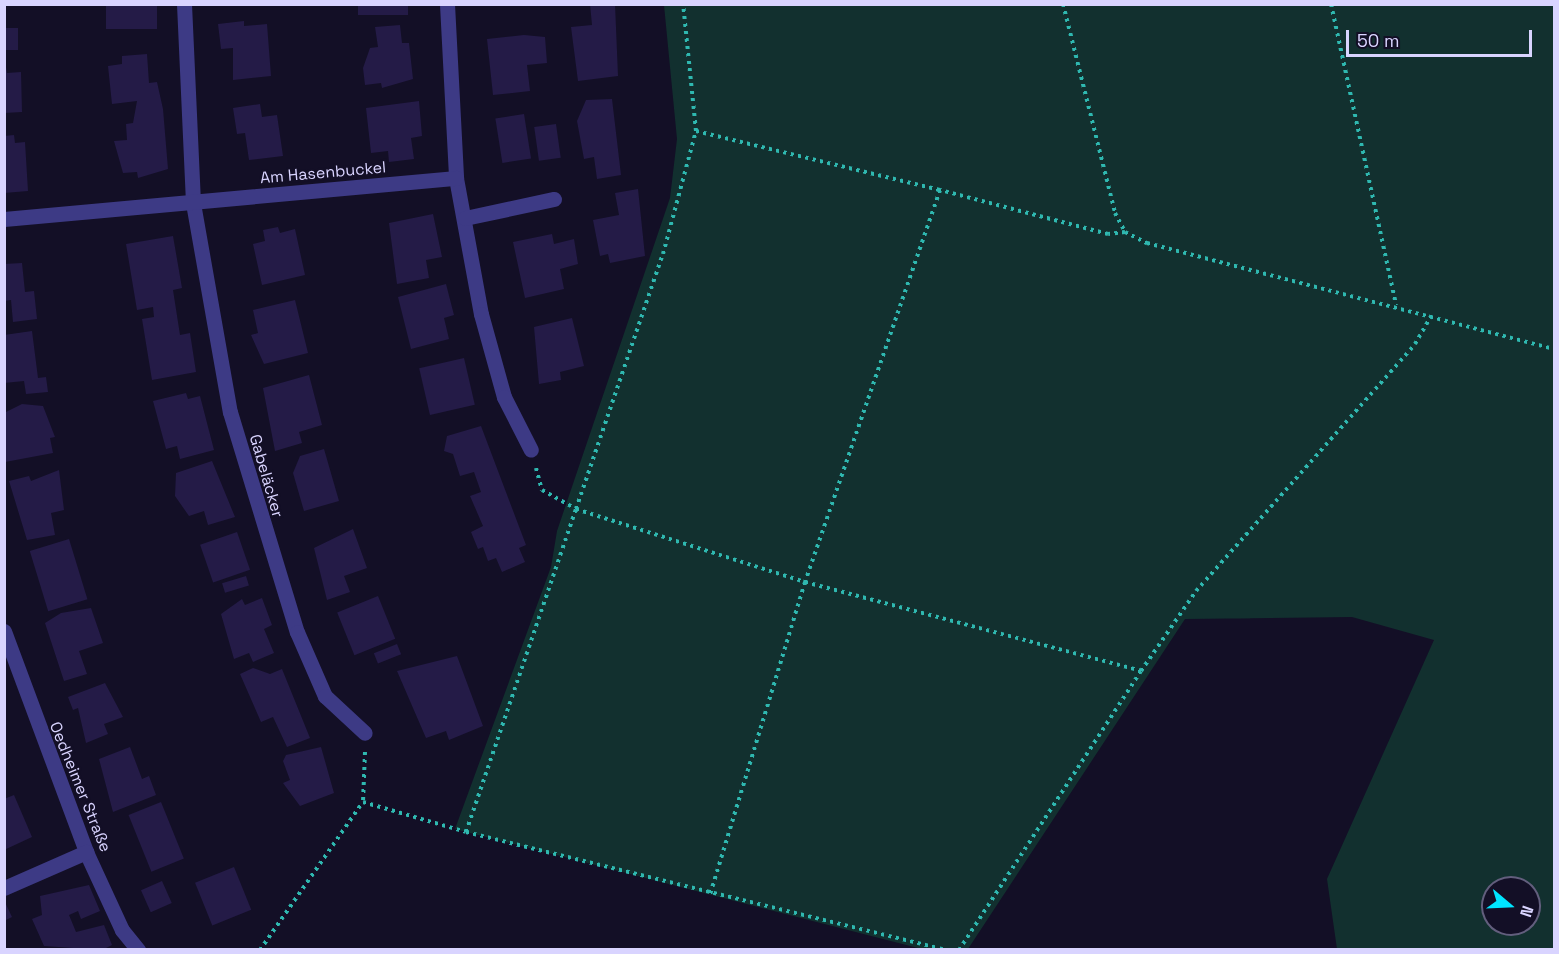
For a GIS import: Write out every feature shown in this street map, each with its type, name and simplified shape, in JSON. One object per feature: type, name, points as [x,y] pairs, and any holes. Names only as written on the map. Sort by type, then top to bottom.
[{"type":"street","name":"Gabeläcker","points":[[184,4],[193,202],[230,412],[260,520],[325,696],[365,734]]},
{"type":"street","points":[[451,5],[456,178],[481,314],[504,397],[531,450]]},
{"type":"street","name":"Am Hasenbuckel","points":[[193,202],[456,178]]},
{"type":"street","points":[[465,218],[554,200]]},
{"type":"street","points":[[4,219],[193,202]]},
{"type":"street","name":"Oedheimer Straße","points":[[4,631],[86,852],[122,930],[138,950]]},
{"type":"street","points":[[4,888],[86,852]]},
{"type":"path","points":[[466,832],[663,254],[696,131],[683,4]]},
{"type":"path","points":[[1063,4],[1115,213],[1125,232]]},
{"type":"path","points":[[1331,4],[1396,305]]},
{"type":"path","points":[[696,131],[940,190],[1108,234],[1125,232],[1147,243],[1432,314],[1554,349]]},
{"type":"path","points":[[710,895],[805,582],[940,190]]},
{"type":"path","points":[[959,950],[1141,671],[1196,591],[1415,344],[1432,314]]},
{"type":"path","points":[[531,450],[542,490],[576,509],[805,582],[1141,671]]},
{"type":"path","points":[[260,950],[363,802],[365,734]]},
{"type":"path","points":[[363,802],[466,832],[710,895],[946,950]]},
{"type":"green space","points":[[664,5],[1554,5],[1554,949],[1337,949],[1327,879],[1434,640],[1352,617],[1185,619],[968,949],[922,949],[455,829],[551,567],[557,531],[670,198],[677,139]]},
{"type":"building","points":[[106,4],[157,4],[157,29],[106,29]]},
{"type":"building","points":[[358,4],[408,4],[408,15],[358,15]]},
{"type":"building","points":[[590,4],[615,4],[618,76],[578,81],[571,27],[592,25]]},
{"type":"building","points":[[244,21],[244,26],[267,24],[271,76],[233,80],[233,48],[221,49],[218,24]]},
{"type":"building","points":[[400,25],[402,43],[409,43],[413,79],[382,88],[381,83],[365,85],[363,68],[370,48],[378,47],[375,27]]},
{"type":"building","points":[[4,28],[18,28],[18,50],[4,50]]},
{"type":"building","points":[[524,35],[545,37],[547,63],[527,65],[530,91],[493,95],[487,39]]},
{"type":"building","points":[[147,54],[149,83],[157,82],[163,109],[168,169],[138,178],[137,172],[123,173],[114,141],[127,140],[126,124],[133,123],[137,101],[112,104],[108,66],[122,64],[122,56]]},
{"type":"building","points":[[4,56],[7,73],[21,72],[22,112],[4,113]]},
{"type":"building","points":[[612,99],[621,175],[597,179],[594,157],[584,159],[577,121],[586,100]]},
{"type":"building","points":[[419,101],[422,136],[411,138],[414,159],[389,162],[388,151],[371,153],[366,108]]},
{"type":"building","points":[[260,104],[262,117],[277,115],[283,156],[249,160],[245,133],[237,134],[233,108]]},
{"type":"building","points":[[524,114],[531,158],[502,163],[495,119]]},
{"type":"building","points":[[556,124],[561,158],[539,161],[534,127]]},
{"type":"building","points":[[14,135],[15,143],[25,142],[28,191],[4,193],[4,136]]},
{"type":"building","points":[[638,189],[645,256],[610,263],[608,254],[600,256],[593,220],[619,215],[615,193]]},
{"type":"building","points":[[433,214],[442,257],[426,260],[429,278],[397,284],[389,223]]},
{"type":"building","points":[[278,227],[280,233],[295,229],[305,275],[262,285],[253,244],[265,241],[263,230]]},
{"type":"building","points":[[552,234],[554,244],[574,239],[578,264],[560,269],[564,289],[525,298],[513,242]]},
{"type":"building","points":[[173,236],[182,288],[173,290],[180,335],[190,333],[196,372],[152,380],[142,319],[154,317],[153,307],[137,310],[126,244]]},
{"type":"building","points":[[22,263],[25,292],[34,291],[37,319],[13,322],[11,300],[4,301],[4,264]]},
{"type":"building","points":[[446,284],[454,315],[444,318],[449,339],[411,349],[398,297]]},
{"type":"building","points":[[295,300],[308,353],[264,364],[251,335],[258,333],[253,310]]},
{"type":"building","points":[[572,318],[584,366],[560,372],[561,380],[539,384],[534,327]]},
{"type":"building","points":[[32,331],[38,378],[46,377],[48,392],[26,394],[24,381],[4,383],[4,335]]},
{"type":"building","points":[[464,358],[475,405],[430,415],[419,368]]},
{"type":"building","points":[[309,375],[322,425],[299,432],[302,443],[275,451],[263,388]]},
{"type":"building","points":[[186,393],[188,399],[200,396],[214,450],[180,459],[177,446],[166,449],[153,401]]},
{"type":"building","points":[[22,404],[43,406],[55,437],[50,438],[53,453],[5,462],[4,413]]},
{"type":"building","points":[[481,426],[526,545],[519,548],[525,562],[502,572],[496,558],[488,561],[483,547],[478,549],[471,532],[483,526],[470,496],[481,492],[474,472],[460,476],[453,454],[444,451],[447,436]]},
{"type":"building","points":[[324,449],[339,501],[304,511],[293,473],[300,456]]},
{"type":"building","points":[[212,461],[235,517],[208,525],[204,511],[189,516],[175,496],[176,473]]},
{"type":"building","points":[[59,470],[64,510],[51,513],[55,535],[27,540],[9,481],[29,476],[31,481]]},
{"type":"building","points":[[353,529],[367,568],[344,576],[350,592],[327,600],[314,548]]},
{"type":"building","points":[[237,532],[250,570],[213,583],[200,545]]},
{"type":"building","points":[[69,539],[87,599],[48,611],[30,551]]},
{"type":"building","points":[[246,576],[249,586],[225,593],[222,583]]},
{"type":"building","points":[[378,596],[395,639],[354,655],[337,612]]},
{"type":"building","points":[[262,598],[272,625],[264,629],[274,653],[253,662],[249,653],[234,659],[221,614],[242,599],[245,605]]},
{"type":"building","points":[[91,608],[103,643],[79,651],[87,674],[64,681],[45,623],[61,613]]},
{"type":"building","points":[[397,644],[401,654],[378,664],[374,653]]},
{"type":"building","points":[[457,656],[483,726],[449,740],[446,731],[426,738],[397,671]]},
{"type":"building","points":[[253,668],[270,674],[282,669],[310,738],[287,747],[273,717],[261,722],[240,674]]},
{"type":"building","points":[[105,683],[123,717],[104,724],[108,734],[86,743],[78,708],[73,710],[68,697]]},
{"type":"building","points":[[130,747],[142,779],[149,776],[156,795],[113,812],[99,759]]},
{"type":"building","points":[[321,747],[334,793],[300,806],[283,783],[290,780],[283,761],[286,755]]},
{"type":"building","points":[[14,795],[32,837],[4,850],[4,799]]},
{"type":"building","points":[[161,802],[184,859],[151,872],[129,815]]},
{"type":"building","points":[[234,867],[251,910],[212,925],[195,883]]},
{"type":"building","points":[[162,881],[172,903],[151,912],[141,890]]},
{"type":"building","points":[[89,885],[100,911],[81,919],[78,911],[69,915],[76,932],[104,925],[112,945],[102,950],[44,946],[32,919],[42,915],[40,896]]},
{"type":"building","points":[[4,900],[12,917],[4,921]]}]
